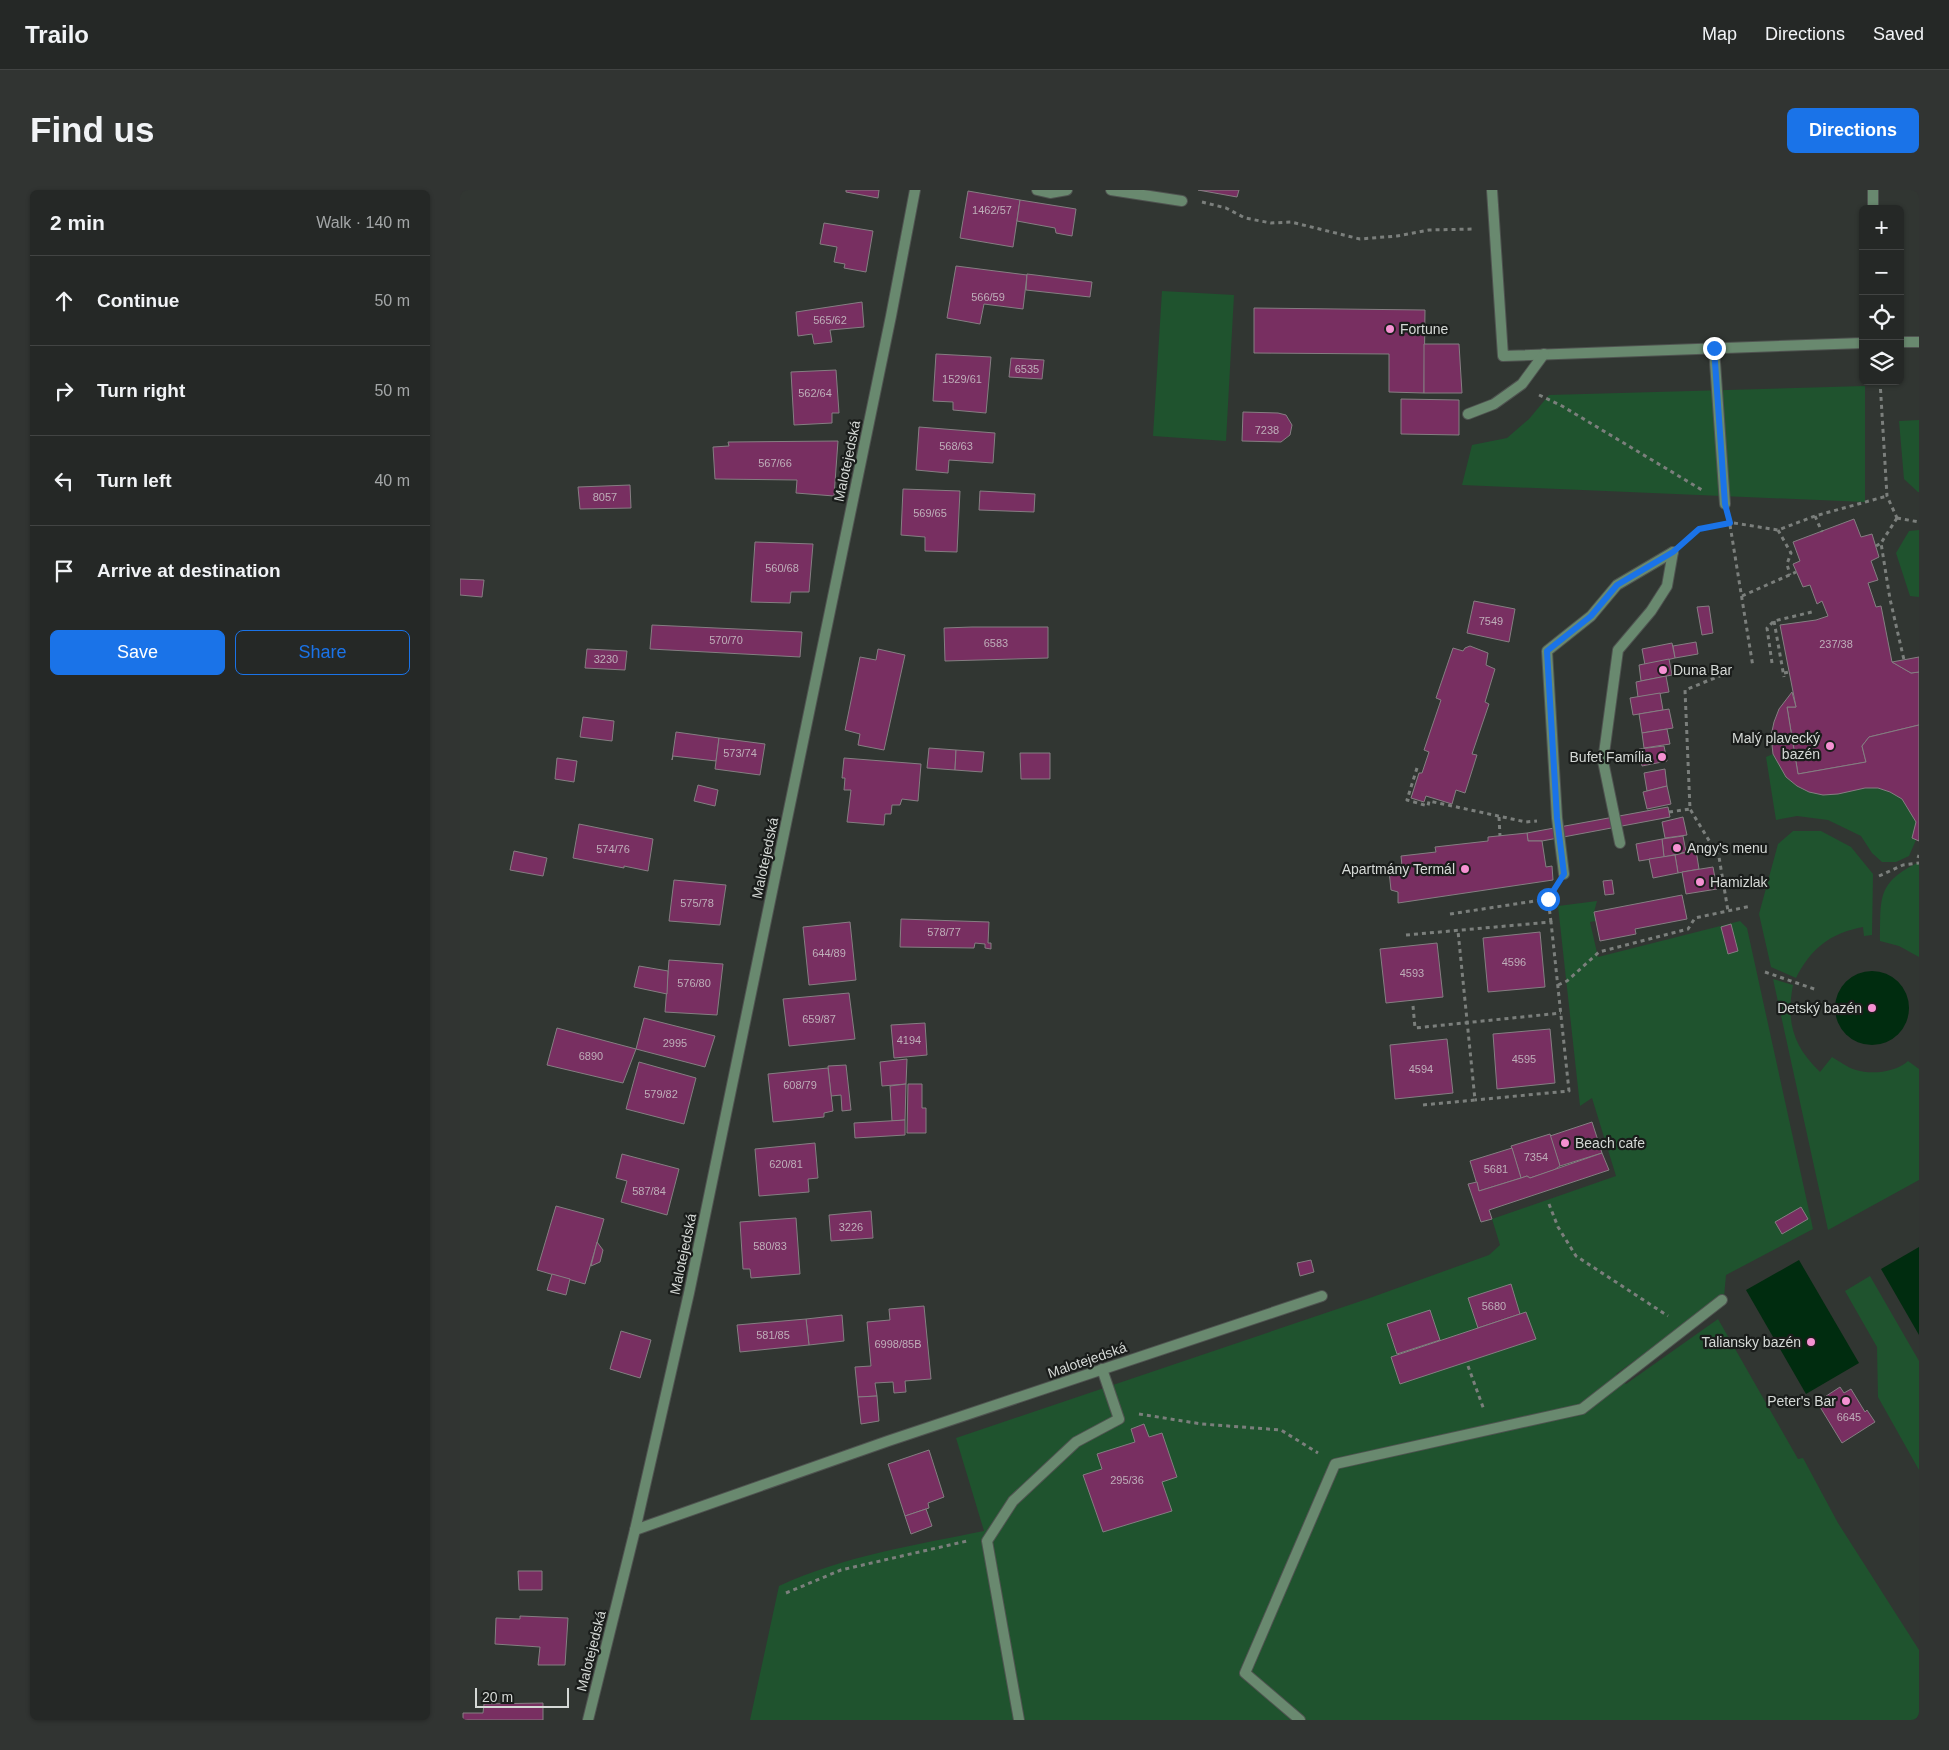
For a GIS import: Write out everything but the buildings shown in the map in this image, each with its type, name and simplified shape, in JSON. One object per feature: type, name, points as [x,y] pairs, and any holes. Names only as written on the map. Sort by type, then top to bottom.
[{"type":"street","name":"Malotejedská","points":[[588,1720],[635,1530],[689,1294],[892,316],[915,190]]},
{"type":"street","points":[[1037,190],[1050,193],[1067,190]]},
{"type":"street","points":[[1111,190],[1182,201]]},
{"type":"street","points":[[1492,190],[1503,356],[1859,343]]},
{"type":"street","points":[[1873,190],[1873,205]]},
{"type":"street","points":[[1904,342],[1919,342]]},
{"type":"street","points":[[1714,348],[1725,504]]},
{"type":"street","points":[[1468,414],[1494,404],[1522,384],[1544,354]]},
{"type":"street","points":[[1564,874],[1557,818],[1547,651],[1591,616],[1617,585],[1673,552]]},
{"type":"street","points":[[1620,842],[1602,761],[1618,650],[1651,611],[1667,586],[1673,552]]},
{"type":"street","name":"Malotejedská","points":[[635,1530],[888,1441],[1322,1296]]},
{"type":"street","points":[[1300,1720],[1245,1673],[1335,1464],[1582,1409],[1722,1300]]},
{"type":"street","points":[[1019,1720],[987,1541],[1013,1501],[1076,1442],[1119,1419],[1102,1369]]},
{"type":"path","points":[[1182,201],[1207,202],[1226,208],[1246,218],[1271,223],[1291,222],[1360,239],[1397,236],[1429,230],[1474,229]]},
{"type":"path","points":[[1522,384],[1529,390],[1562,406],[1725,504]]},
{"type":"path","points":[[1880,385],[1887,496],[1897,518]]},
{"type":"path","points":[[1673,552],[1699,529],[1730,523],[1778,530],[1815,516],[1887,496]]},
{"type":"path","points":[[1815,516],[1822,532]]},
{"type":"path","points":[[1897,518],[1919,522]]},
{"type":"path","points":[[1876,546],[1881,543],[1897,518]]},
{"type":"path","points":[[1730,523],[1753,667]]},
{"type":"path","points":[[1778,530],[1791,553],[1788,564],[1790,575]]},
{"type":"path","points":[[1881,543],[1890,599],[1904,660]]},
{"type":"path","points":[[1742,596],[1796,572]]},
{"type":"path","points":[[1772,663],[1767,628],[1774,621],[1812,612]]},
{"type":"path","points":[[1774,621],[1784,675],[1789,672]]},
{"type":"path","points":[[1722,675],[1685,690],[1690,809],[1719,857],[1728,911]]},
{"type":"path","points":[[1417,768],[1407,800],[1428,806],[1429,799],[1526,822],[1557,818]]},
{"type":"path","points":[[1669,812],[1690,809]]},
{"type":"path","points":[[1499,817],[1500,836]]},
{"type":"path","points":[[1879,876],[1903,865],[1919,863]]},
{"type":"path","points":[[1423,1106],[1569,1091],[1548,899],[1564,874]]},
{"type":"path","points":[[1450,914],[1548,899]]},
{"type":"path","points":[[1558,985],[1567,981],[1599,952],[1688,929],[1695,918],[1751,906]]},
{"type":"path","points":[[1406,936],[1551,922]]},
{"type":"path","points":[[1458,931],[1475,1100]]},
{"type":"path","points":[[1765,972],[1817,990]]},
{"type":"path","points":[[1413,1006],[1415,1028],[1561,1013]]},
{"type":"path","points":[[1549,1204],[1558,1227],[1576,1256],[1687,1328]]},
{"type":"path","points":[[1468,1366],[1491,1429]]},
{"type":"path","points":[[1119,1419],[1136,1413],[1202,1424],[1281,1430],[1335,1464]]},
{"type":"path","points":[[786,1593],[841,1570],[964,1541],[987,1541]]},
{"type":"shaded area","points":[[1162,291],[1234,295],[1226,441],[1153,436]]},
{"type":"shaded area","points":[[1865,386],[1865,502],[1462,485],[1472,445],[1507,438],[1529,419],[1549,395]]},
{"type":"shaded area","points":[[1919,420],[1918,492],[1904,479],[1899,421]]},
{"type":"shaded area","points":[[1919,530],[1919,597],[1910,596],[1896,553],[1909,531]]},
{"type":"shaded area","points":[[1773,754],[1787,777],[1801,789],[1816,794],[1831,794],[1875,788],[1889,791],[1902,799],[1916,822],[1912,838],[1916,840],[1909,856],[1896,862],[1882,862],[1872,853],[1861,836],[1828,820],[1797,816],[1776,820],[1766,757]]},
{"type":"shaded area","points":[[1793,831],[1821,831],[1851,847],[1873,874],[1872,935],[1864,936],[1863,927],[1841,933],[1832,938],[1815,950],[1796,978],[1771,967],[1759,914],[1778,844]]},
{"type":"shaded area","points":[[1919,862],[1919,957],[1899,946],[1880,941],[1880,913],[1881,903],[1888,885],[1895,877]]},
{"type":"shaded area","points":[[1597,901],[1594,912],[1596,921],[1590,922],[1598,957],[1740,921],[1747,928],[1813,1229],[1726,1275],[1724,1297],[1616,1374],[1626,1384],[1718,1319],[1798,1459],[1803,1458],[1838,1523],[1919,1650],[1919,1720],[750,1720],[779,1586],[829,1567],[880,1552],[984,1531],[956,1438],[1367,1299],[1489,1255],[1500,1245],[1492,1219],[1616,1176],[1592,1098],[1580,1106],[1558,906]]},
{"type":"shaded area","name":"Detský bazén","points":[[1872,971],[1893,977],[1903,987],[1909,1008],[1903,1029],[1893,1039],[1872,1045],[1851,1039],[1841,1029],[1835,1008],[1841,987],[1851,977]]},
{"type":"shaded area","points":[[1773,979],[1793,985],[1790,1011],[1794,1033],[1803,1053],[1820,1072],[1832,1057],[1850,1068],[1869,1072],[1884,1072],[1897,1068],[1908,1061],[1919,1069],[1919,1180],[1828,1230]]},
{"type":"shaded area","points":[[1919,1247],[1919,1335],[1881,1269]]},
{"type":"shaded area","name":"Taliansky bazén","points":[[1799,1260],[1859,1363],[1806,1394],[1746,1290]]},
{"type":"shaded area","points":[[1870,1276],[1919,1361],[1919,1470],[1878,1397],[1877,1347],[1845,1291]]},
{"type":"place","name":"Fortune","points":[[1390,329]]},
{"type":"place","name":"Duna Bar","points":[[1663,670]]},
{"type":"place","name":"Malý plavecký bazén","points":[[1830,746]]},
{"type":"place","name":"Bufet Família","points":[[1662,757]]},
{"type":"place","name":"Angy's menu","points":[[1677,848]]},
{"type":"place","name":"Apartmány Termál","points":[[1465,869]]},
{"type":"place","name":"Hamizlak","points":[[1700,882]]},
{"type":"place","name":"Detský bazén","points":[[1872,1008]]},
{"type":"place","name":"Beach cafe","points":[[1565,1143]]},
{"type":"place","name":"Taliansky bazén","points":[[1811,1342]]},
{"type":"place","name":"Peter's Bar","points":[[1846,1401]]},
{"type":"route","points":[[1548,899],[1564,874],[1557,818],[1547,651],[1591,616],[1617,585],[1673,552],[1699,529],[1730,523],[1725,504],[1714,348]]}]
